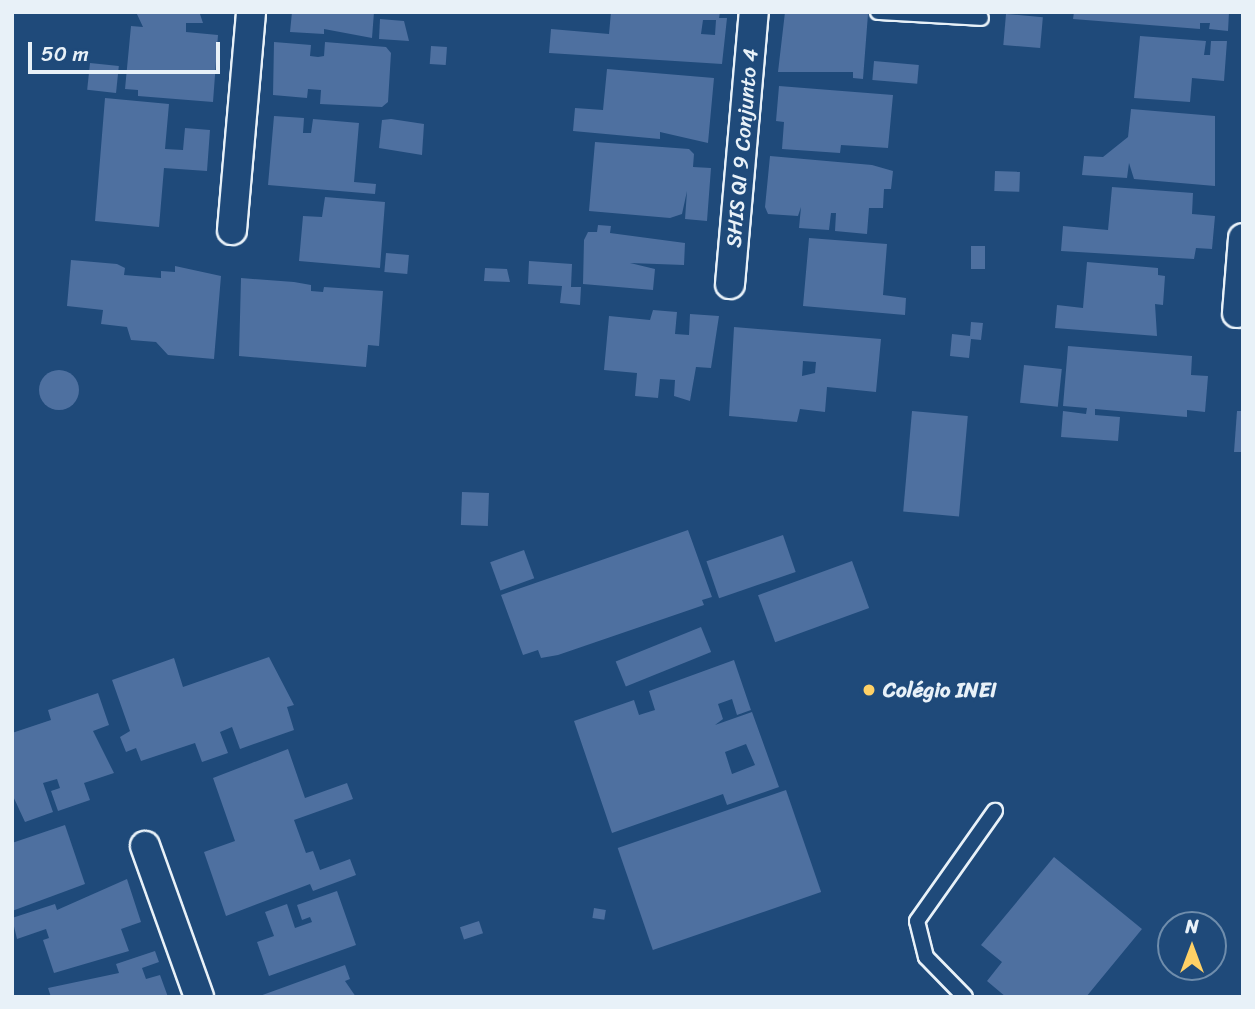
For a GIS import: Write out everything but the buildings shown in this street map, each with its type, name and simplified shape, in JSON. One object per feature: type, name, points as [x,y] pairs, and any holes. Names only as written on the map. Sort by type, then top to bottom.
[{"type":"street","points":[[233,230],[251,12]]},
{"type":"street","name":"SHIS QI 9 Conjunto 4","points":[[730,284],[754,12]]},
{"type":"street","points":[[1237,313],[1243,238]]},
{"type":"street","points":[[145,846],[200,997]]},
{"type":"lane","points":[[878,12],[981,18]]},
{"type":"lane","points":[[965,997],[926,957],[916,922],[995,811]]},
{"type":"place","name":"Colégio INEI","points":[[869,690]]}]
